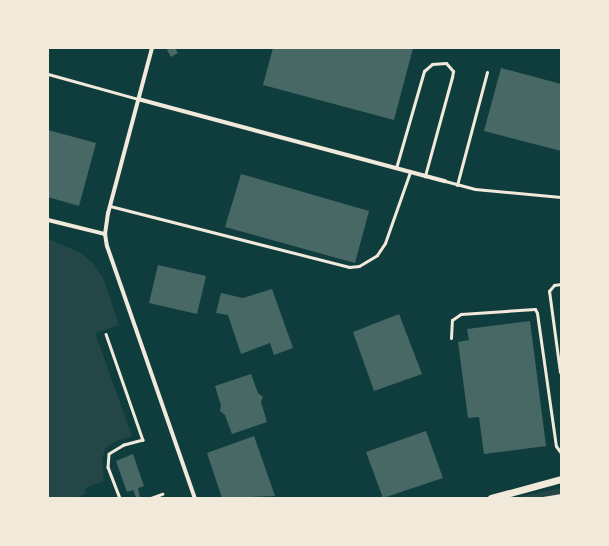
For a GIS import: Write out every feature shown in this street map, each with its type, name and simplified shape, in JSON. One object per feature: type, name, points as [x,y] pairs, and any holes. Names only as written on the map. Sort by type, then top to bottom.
[{"type":"street","points":[[152,48],[110,206],[105,234],[107,246],[195,498]]},
{"type":"street","points":[[138,99],[445,181]]},
{"type":"street","points":[[48,220],[105,234]]},
{"type":"street","points":[[490,498],[561,479]]},
{"type":"lane","points":[[396,168],[424,71],[432,64],[446,63],[453,71],[452,77],[426,176]]},
{"type":"lane","points":[[456,184],[487,72]]},
{"type":"lane","points":[[48,74],[138,99]]},
{"type":"lane","points":[[110,206],[348,267],[360,266],[377,255],[385,243],[410,172]]},
{"type":"lane","points":[[445,181],[456,184],[561,197]]},
{"type":"lane","points":[[561,284],[554,285],[549,291],[561,377]]},
{"type":"lane","points":[[451,338],[452,320],[460,314],[535,309],[537,313],[556,446],[561,453]]},
{"type":"path","points":[[106,334],[143,440],[124,445],[109,454],[108,466],[120,498]]},
{"type":"path","points":[[152,498],[162,494]]},
{"type":"path","points":[[544,498],[561,495]]},
{"type":"shaded area","points":[[48,239],[81,253],[94,264],[104,280],[119,325],[95,333],[132,436],[116,441],[105,449],[102,459],[104,481],[85,488],[85,494],[75,498],[48,498]]},
{"type":"shaded area","points":[[561,488],[561,498],[518,498],[527,495]]},
{"type":"building","points":[[175,48],[178,53],[171,57],[167,50]]},
{"type":"building","points":[[273,48],[413,48],[394,120],[263,85]]},
{"type":"building","points":[[501,68],[561,84],[561,151],[484,131]]},
{"type":"building","points":[[48,130],[96,143],[79,206],[48,197]]},
{"type":"building","points":[[241,174],[369,211],[355,263],[225,227]]},
{"type":"building","points":[[158,265],[206,276],[197,314],[149,303]]},
{"type":"building","points":[[272,289],[293,348],[274,355],[270,343],[241,354],[228,315],[216,313],[221,293],[243,298]]},
{"type":"building","points":[[399,314],[422,374],[374,391],[353,332]]},
{"type":"building","points":[[530,321],[546,446],[484,454],[479,417],[468,418],[458,342],[469,340],[467,329]]},
{"type":"building","points":[[251,374],[258,393],[263,397],[261,402],[267,422],[232,434],[225,415],[220,411],[221,406],[215,386]]},
{"type":"building","points":[[426,431],[443,478],[383,498],[366,452]]},
{"type":"building","points":[[254,436],[275,496],[222,498],[207,453]]},
{"type":"building","points":[[133,454],[144,486],[138,488],[140,498],[136,497],[133,490],[127,492],[116,461]]}]
